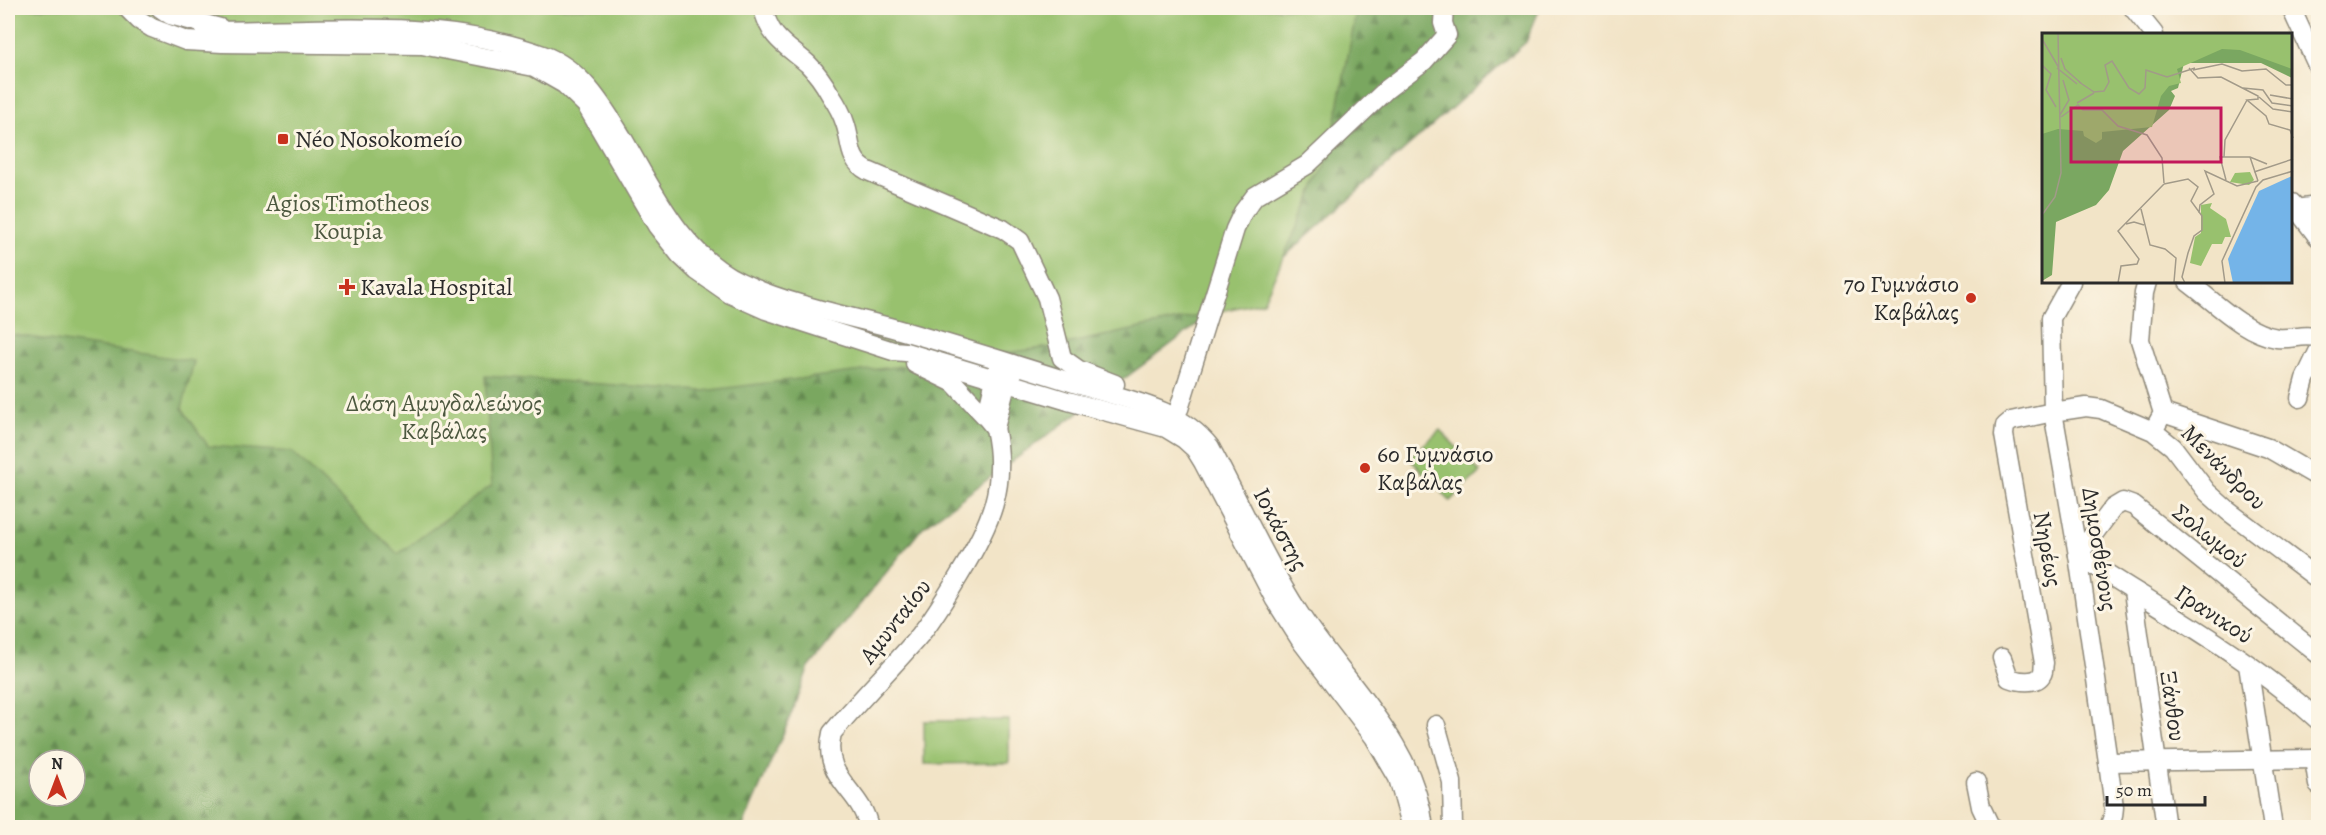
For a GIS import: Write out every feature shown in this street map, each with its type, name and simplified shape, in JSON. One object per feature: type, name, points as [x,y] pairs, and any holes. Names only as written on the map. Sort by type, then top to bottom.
[{"type":"street","points":[[127,8],[139,20],[186,41],[422,45],[534,68],[557,79],[581,99],[657,226],[680,255],[697,271],[730,294],[766,310],[893,351],[954,383],[994,418],[1022,396],[1054,396]]},
{"type":"street","points":[[143,8],[163,21],[188,30],[418,30],[492,42],[544,55],[574,74],[597,96],[675,226],[715,266],[740,282],[772,295],[1005,371]]},
{"type":"street","points":[[160,8],[170,15],[230,30]]},
{"type":"street","points":[[763,8],[777,40],[810,67],[830,93],[845,123],[849,146],[855,161],[868,171],[1003,229],[1015,237],[1024,248],[1047,298],[1060,353],[1066,362],[1079,370],[1180,414],[1235,229],[1243,212],[1255,196],[1307,165],[1370,105],[1424,61],[1444,41],[1447,35],[1443,23],[1444,8]]},
{"type":"street","points":[[2292,8],[2319,67]]},
{"type":"street","points":[[2139,10],[2153,33]]},
{"type":"street","points":[[2294,206],[2319,206]]},
{"type":"street","points":[[2294,206],[2319,237]]},
{"type":"street","name":"Δημοσθένους","points":[[2070,284],[2051,318],[2052,412],[2078,555],[2108,762],[2114,807],[2109,828]]},
{"type":"street","name":"Μενάνδρου","points":[[2146,284],[2140,340],[2163,413],[2153,430]]},
{"type":"street","points":[[2191,284],[2254,332],[2279,339],[2312,336],[2319,338]]},
{"type":"street","points":[[893,351],[1005,371]]},
{"type":"street","points":[[2300,398],[2305,379],[2319,352]]},
{"type":"street","name":"Ιοκάστης","points":[[1005,371],[1180,414],[1199,434],[1210,447],[1299,613],[1393,742],[1416,787],[1424,828]]},
{"type":"street","name":"Ιοκάστης","points":[[1005,371],[1054,396],[1167,428],[1196,449],[1275,600],[1301,641],[1374,737],[1394,770],[1400,783],[1412,828]]},
{"type":"street","name":"Αμυνταίου","points":[[872,824],[836,772],[831,761],[829,753],[832,734],[922,633],[981,540],[994,507],[997,491],[999,474],[994,418],[1005,371]]},
{"type":"street","name":"Μενάνδρου","points":[[2052,412],[2086,407],[2101,409],[2153,430],[2172,447],[2207,492],[2222,506],[2319,579]]},
{"type":"street","name":"Νηρέως","points":[[2002,658],[2009,678],[2018,681],[2037,679],[2042,674],[2044,663],[2004,435],[2005,426],[2011,421],[2052,412]]},
{"type":"street","points":[[2163,413],[2268,448],[2319,477]]},
{"type":"street","name":"Σολωμού","points":[[2078,555],[2113,508],[2123,502],[2134,506],[2319,654]]},
{"type":"street","name":"Γρανικού","points":[[2078,555],[2248,665],[2293,697],[2319,720]]},
{"type":"street","name":"Ξάνθου","points":[[2133,591],[2166,828]]},
{"type":"street","points":[[2248,665],[2272,828]]},
{"type":"street","points":[[1436,725],[1452,783],[1453,828]]},
{"type":"street","points":[[2108,762],[2261,758],[2317,759],[2319,785]]},
{"type":"street","points":[[1976,782],[1981,807],[1991,828]]},
{"type":"green space","name":"Δάση Αμυγδαλεώνος Καβάλας","points":[[8,8],[1540,8],[1526,42],[1258,280],[923,527],[808,669],[786,727],[742,828],[8,827]]},
{"type":"green space","name":"Agios Timotheos Koupia","points":[[8,8],[1357,8],[1329,156],[1263,302],[1052,347],[703,391],[485,376],[492,485],[398,554],[292,452],[208,446],[182,408],[194,361],[8,334]]},
{"type":"green space","points":[[1440,430],[1480,472],[1450,501],[1409,458]]},
{"type":"green space","points":[[1009,720],[1009,763],[924,764],[924,721]]},
{"type":"place","name":"Néo Nosokomeío","points":[[283,139]]},
{"type":"place","name":"Kavala Hospital","points":[[347,287]]},
{"type":"place","name":"7ο Γυμνάσιο Καβάλας","points":[[1971,298]]},
{"type":"place","name":"6ο Γυμνάσιο Καβάλας","points":[[1365,468]]}]
